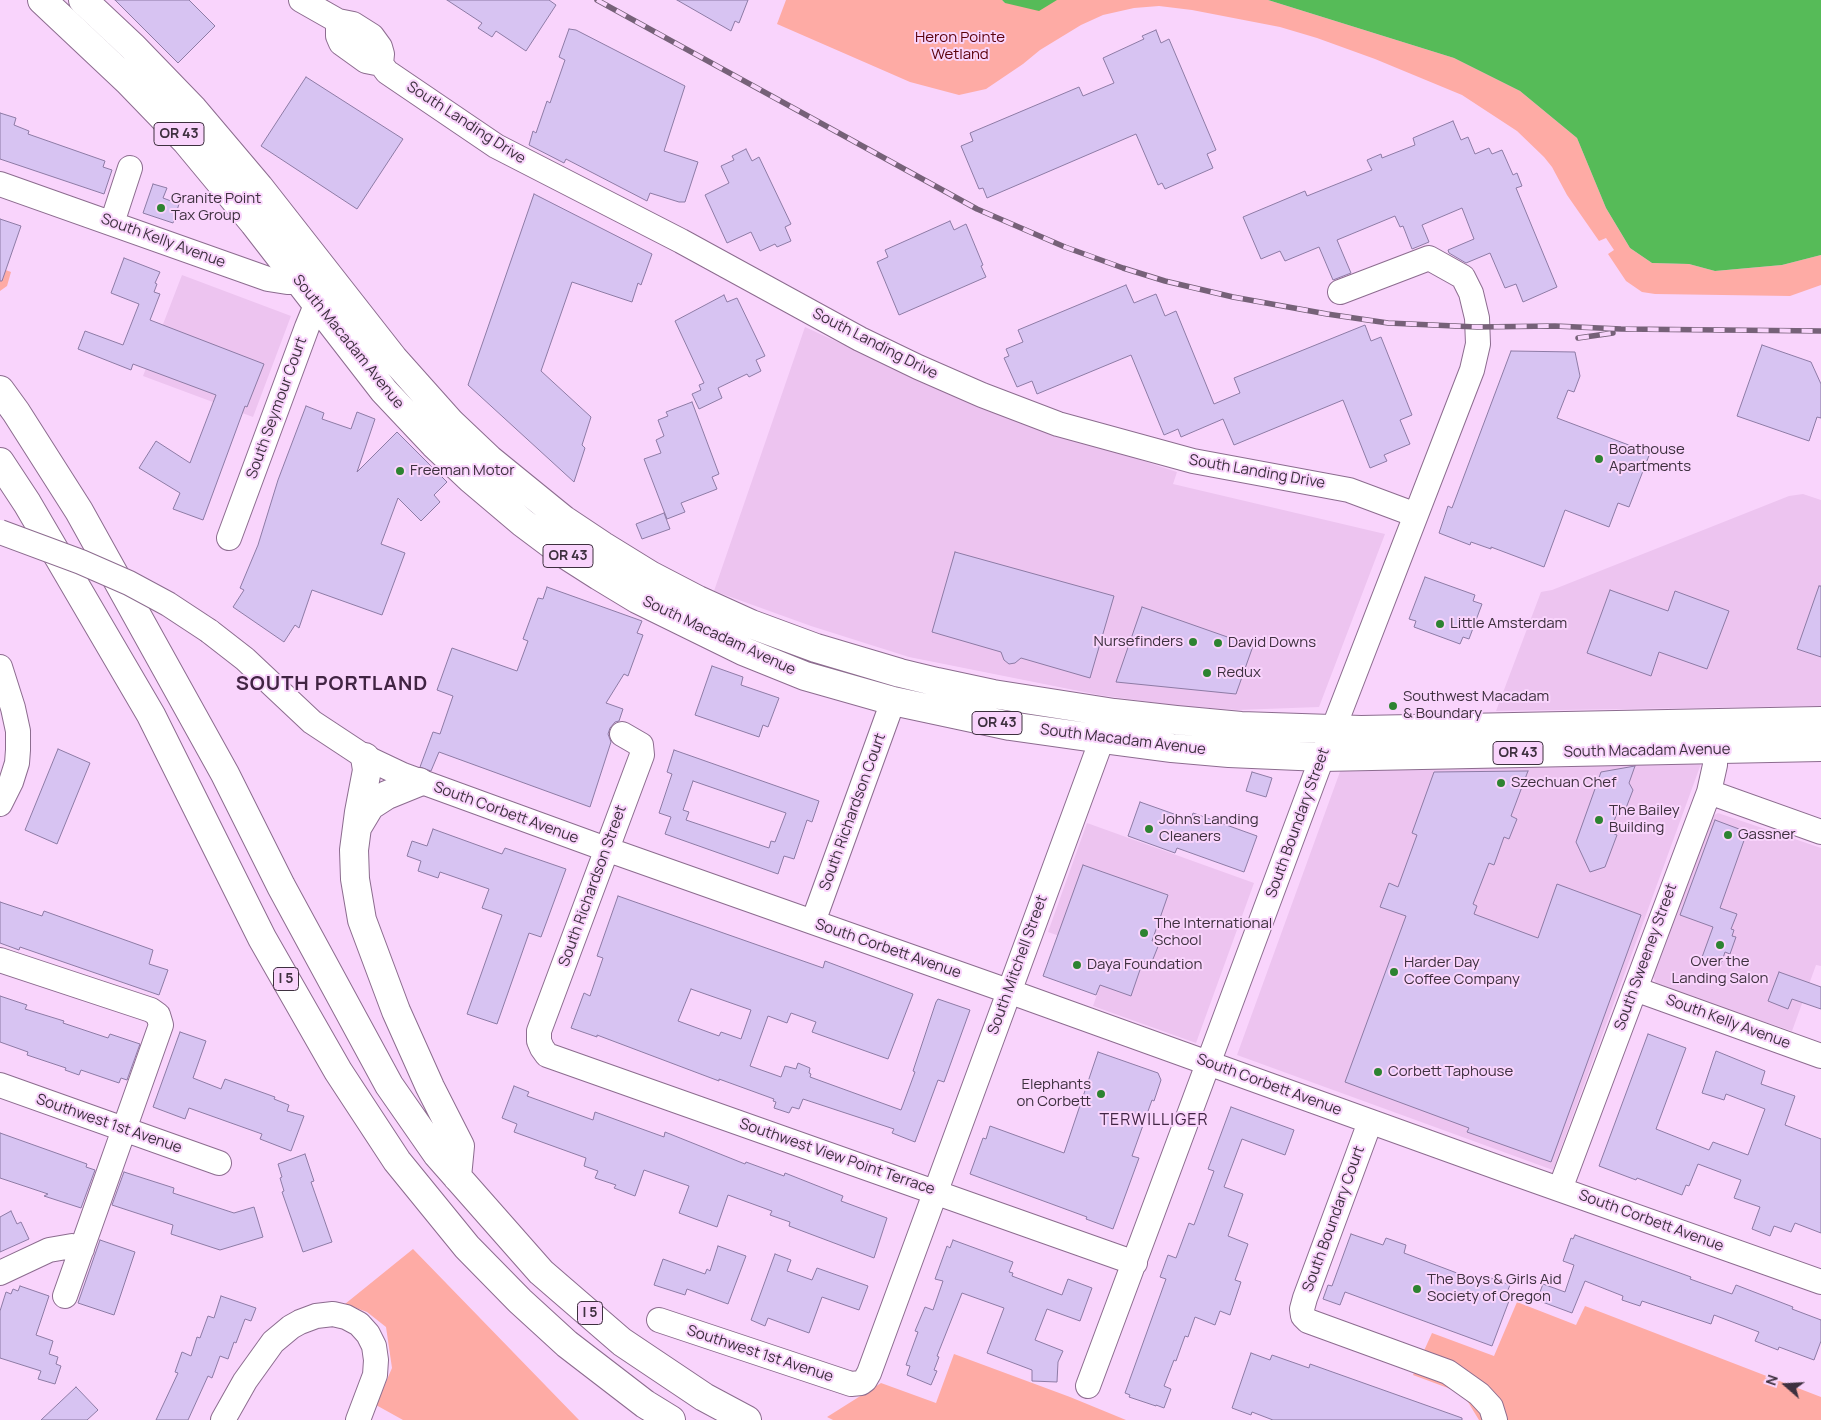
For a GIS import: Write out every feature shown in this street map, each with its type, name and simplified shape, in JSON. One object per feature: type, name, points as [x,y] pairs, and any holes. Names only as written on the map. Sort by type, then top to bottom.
[{"type":"main road","name":"South Macadam Avenue","points":[[42,0],[128,81],[186,141],[254,223],[384,391],[434,444],[471,479],[515,517],[563,554],[637,599],[743,651],[805,676],[893,701],[1010,726],[1102,740],[1229,753],[1322,757],[1821,747]]},
{"type":"main road","name":"South Macadam Avenue","points":[[83,0],[133,47],[193,109],[259,188],[393,358],[458,429],[489,459],[567,522],[650,575],[751,624],[816,648],[900,673],[979,691],[1114,713],[1241,726],[1333,730],[1821,721]]},
{"type":"main road","name":"I 5","points":[[0,390],[79,511],[225,774],[281,886],[389,1085],[437,1154],[541,1272],[615,1335],[704,1397],[747,1420]]},
{"type":"main road","name":"I 5","points":[[0,462],[32,512],[151,715],[262,938],[338,1070],[397,1160],[467,1247],[520,1301],[567,1344],[645,1404],[671,1420]]},
{"type":"main road","points":[[893,701],[905,690],[926,687],[979,691]]},
{"type":"main road","points":[[365,757],[367,770],[354,850],[355,879],[362,920],[368,940],[400,1019],[430,1087],[460,1146],[457,1177]]},
{"type":"main road","points":[[358,826],[370,806],[387,795],[419,782]]},
{"type":"street","name":"South Landing Drive","points":[[302,0],[338,21],[353,24],[376,40],[382,54],[381,64],[387,72],[496,146],[675,238],[860,338],[961,386],[1058,424],[1152,451],[1193,461],[1349,490],[1416,515]]},
{"type":"street","points":[[112,223],[130,168]]},
{"type":"street","name":"South Kelly Avenue","points":[[0,184],[268,279],[277,281],[333,282]]},
{"type":"street","name":"South Boundary Street","points":[[1088,1386],[1322,757],[1456,414],[1472,370],[1478,344],[1476,318],[1470,293],[1462,276],[1429,258],[1340,292]]},
{"type":"street","points":[[316,305],[333,282]]},
{"type":"street","name":"South Seymour Court","points":[[229,538],[316,305]]},
{"type":"street","name":"South Corbett Avenue","points":[[0,532],[81,562],[129,583],[168,604],[209,631],[245,659],[312,722],[365,757],[419,782],[1821,1282]]},
{"type":"street","points":[[0,667],[18,731],[18,750],[17,763],[11,782],[0,804]]},
{"type":"street","name":"South Richardson Court","points":[[813,922],[893,701]]},
{"type":"street","name":"South Sweeney Street","points":[[1560,1189],[1709,792],[1715,765],[1715,722]]},
{"type":"street","name":"South Richardson Street","points":[[542,1048],[539,1041],[539,1031],[642,755],[641,746],[622,734]]},
{"type":"street","name":"South Mitchell Street","points":[[861,1383],[869,1373],[1008,991],[1102,740]]},
{"type":"street","points":[[1709,792],[1821,832]]},
{"type":"street","points":[[0,960],[151,1010],[158,1015],[161,1026],[65,1296]]},
{"type":"street","name":"South Kelly Avenue","points":[[1635,989],[1821,1056]]},
{"type":"street","name":"Southwest View Point Terrace","points":[[542,1048],[555,1059],[1135,1263]]},
{"type":"street","name":"Southwest 1st Avenue","points":[[0,1086],[219,1163]]},
{"type":"street","name":"South Boundary Court","points":[[1370,1122],[1305,1298],[1302,1309],[1303,1316],[1308,1322],[1448,1372],[1479,1394],[1491,1407],[1496,1420]]},
{"type":"street","points":[[0,1273],[49,1250],[72,1246],[82,1249]]},
{"type":"street","points":[[223,1420],[248,1377],[273,1342],[300,1322],[316,1316],[332,1314],[346,1317],[359,1324],[368,1334],[374,1346],[376,1360],[375,1375],[371,1390],[358,1420]]},
{"type":"street","name":"Southwest 1st Avenue","points":[[659,1320],[851,1384],[861,1383]]},
{"type":"shaded area","points":[[1002,0],[1057,0],[1039,11],[1005,3]]},
{"type":"shaded area","points":[[1268,0],[1821,0],[1821,255],[1782,265],[1715,271],[1689,264],[1652,263],[1630,248],[1606,208],[1577,138],[1520,91],[1454,58]]},
{"type":"shaded area","points":[[182,275],[291,316],[253,417],[143,376]]},
{"type":"shaded area","points":[[805,327],[977,406],[1177,472],[1173,484],[1385,534],[1319,707],[1237,710],[1178,706],[1099,695],[909,657],[811,626],[714,591]]},
{"type":"shaded area","points":[[1803,494],[1821,500],[1821,706],[1496,711],[1541,592],[1552,590],[1789,496]]},
{"type":"shaded area","points":[[1702,761],[1553,1170],[1237,1055],[1341,769]]},
{"type":"shaded area","points":[[1718,813],[1821,848],[1821,966],[1816,965],[1792,1031],[1656,983],[1653,977],[1652,972],[1711,817]]},
{"type":"shaded area","name":"The International School","points":[[1087,823],[1254,883],[1196,1043],[1093,1006],[1111,954],[1048,932]]},
{"type":"green space","name":"Heron Pointe Wetland","points":[[786,0],[1002,0],[1005,3],[1057,0],[1268,0],[1454,58],[1520,91],[1577,138],[1606,208],[1630,248],[1652,263],[1689,264],[1715,271],[1782,265],[1821,255],[1821,285],[1790,296],[1655,294],[1642,292],[1626,281],[1608,254],[1614,250],[1606,238],[1599,241],[1567,195],[1552,167],[1517,131],[1462,95],[1375,59],[1280,27],[1192,10],[1159,6],[1134,8],[1103,15],[1081,25],[1040,50],[986,89],[959,95],[910,82],[777,24]]},
{"type":"green space","points":[[0,268],[11,272],[7,286],[0,291]]},
{"type":"green space","points":[[413,1249],[579,1420],[403,1420],[376,1405],[392,1368],[386,1327],[367,1312],[345,1304]]},
{"type":"green space","points":[[1517,1302],[1576,1325],[1585,1306],[1821,1397],[1821,1420],[1479,1420],[1468,1402],[1456,1391],[1413,1375],[1432,1333],[1494,1356]]},
{"type":"green space","points":[[954,1354],[1126,1420],[833,1420],[827,1417],[881,1383],[936,1403]]},
{"type":"building","points":[[115,0],[189,0],[215,26],[178,63]]},
{"type":"building","points":[[447,0],[549,0],[556,5],[526,51],[496,31],[492,37],[478,28],[482,23]]},
{"type":"building","points":[[677,0],[748,0],[739,23],[735,21],[731,31]]},
{"type":"building","points":[[569,29],[576,30],[685,86],[664,151],[698,162],[685,202],[650,193],[647,201],[566,159],[564,163],[529,145],[533,131],[536,133],[547,101],[550,103],[565,60],[559,57]]},
{"type":"building","points":[[1156,30],[1161,43],[1169,39],[1216,150],[1207,154],[1213,168],[1165,189],[1162,183],[1158,185],[1136,134],[987,198],[983,188],[979,189],[961,146],[973,141],[970,133],[1079,87],[1083,96],[1114,83],[1103,58],[1144,39],[1142,36]]},
{"type":"building","points":[[306,77],[403,139],[357,209],[261,146]]},
{"type":"building","points":[[0,113],[16,118],[14,125],[29,131],[28,134],[105,161],[103,167],[112,170],[104,194],[0,159]]},
{"type":"building","points":[[1453,121],[1461,140],[1468,137],[1475,154],[1489,148],[1492,154],[1502,150],[1513,175],[1517,173],[1522,186],[1516,188],[1557,287],[1523,302],[1516,284],[1505,288],[1490,253],[1466,263],[1449,253],[1448,250],[1474,239],[1462,208],[1422,225],[1429,242],[1412,249],[1403,226],[1400,227],[1395,216],[1337,240],[1351,273],[1333,280],[1319,247],[1285,261],[1280,251],[1261,259],[1243,217],[1305,191],[1307,196],[1372,170],[1367,160],[1381,154],[1382,158],[1415,145],[1413,138]]},
{"type":"building","points":[[746,149],[752,161],[759,157],[791,224],[785,227],[791,241],[777,247],[775,244],[760,251],[751,232],[727,243],[705,195],[729,183],[721,166],[734,160],[732,156]]},
{"type":"building","name":"Granite Point Tax Group","points":[[153,184],[167,188],[163,198],[179,204],[173,223],[143,213]]},
{"type":"building","points":[[534,194],[652,254],[641,285],[638,283],[632,302],[572,282],[541,371],[591,417],[582,445],[585,448],[574,482],[468,385]]},
{"type":"building","points":[[0,219],[21,226],[2,281],[0,281]]},
{"type":"building","points":[[950,221],[954,230],[966,224],[986,277],[899,315],[877,262],[888,257],[885,250]]},
{"type":"building","points":[[124,258],[160,272],[155,283],[157,284],[154,292],[160,294],[150,320],[264,364],[247,407],[245,406],[203,520],[173,509],[180,493],[139,468],[156,441],[190,463],[216,395],[133,364],[131,370],[78,349],[85,331],[123,345],[139,304],[111,293]]},
{"type":"building","points":[[1126,285],[1134,303],[1156,294],[1165,316],[1176,311],[1214,404],[1240,393],[1234,378],[1365,325],[1371,341],[1381,337],[1412,415],[1400,420],[1410,444],[1384,455],[1387,461],[1370,468],[1343,400],[1234,445],[1223,419],[1181,437],[1178,429],[1164,435],[1131,355],[1037,394],[1032,381],[1017,387],[1004,358],[1009,356],[1006,349],[1023,342],[1018,330]]},
{"type":"building","points":[[724,295],[727,302],[737,298],[765,356],[756,360],[761,371],[749,377],[747,374],[718,388],[722,398],[699,409],[692,394],[701,390],[699,385],[704,383],[675,321]]},
{"type":"building","points":[[1762,345],[1811,362],[1821,384],[1821,418],[1817,417],[1809,441],[1737,416]]},
{"type":"building","name":"Boathouse Apartments","points":[[1511,351],[1575,352],[1580,376],[1574,392],[1568,390],[1557,418],[1650,453],[1629,507],[1618,503],[1609,527],[1565,510],[1544,567],[1491,547],[1491,549],[1471,542],[1470,545],[1439,533],[1448,506],[1452,508]]},
{"type":"building","points":[[692,402],[719,474],[712,477],[717,489],[681,503],[685,512],[667,519],[644,459],[661,453],[656,440],[664,436],[658,420],[668,416],[666,412]]},
{"type":"building","points":[[306,406],[324,413],[322,419],[351,429],[357,412],[375,419],[357,472],[397,432],[447,482],[434,495],[440,502],[421,521],[398,498],[381,544],[405,553],[382,615],[312,590],[299,628],[295,625],[284,642],[233,607],[244,590],[240,588],[258,545],[278,480]]},
{"type":"building","points":[[664,513],[670,529],[642,539],[636,524]]},
{"type":"building","points":[[955,552],[1114,596],[1090,678],[1021,658],[1015,663],[1009,664],[1004,660],[1001,652],[932,632]]},
{"type":"building","points":[[1425,577],[1475,595],[1473,601],[1482,604],[1469,639],[1463,637],[1460,644],[1414,627],[1416,621],[1409,619]]},
{"type":"building","points":[[1819,586],[1821,586],[1821,657],[1797,649]]},
{"type":"building","points":[[547,587],[642,621],[637,633],[643,635],[628,676],[624,674],[606,703],[623,709],[619,721],[615,722],[610,728],[608,734],[611,742],[590,807],[439,752],[431,771],[420,767],[433,732],[440,734],[453,696],[437,690],[452,648],[517,671],[528,641],[523,639],[538,598],[543,599]]},
{"type":"building","points":[[1610,590],[1668,611],[1675,591],[1729,611],[1707,669],[1659,652],[1651,676],[1587,653]]},
{"type":"building","points":[[1142,607],[1253,646],[1236,694],[1116,682]]},
{"type":"building","points":[[712,666],[743,677],[741,685],[779,698],[768,727],[763,725],[759,737],[695,715]]},
{"type":"building","points":[[58,749],[90,763],[57,844],[25,830]]},
{"type":"building","points":[[674,750],[819,801],[812,822],[807,820],[794,859],[784,856],[778,874],[665,834],[671,817],[659,813],[672,774],[667,772]],"holes":[[[693,781],[786,813],[775,842],[771,841],[769,848],[686,820],[689,812],[683,810]]]},
{"type":"building","name":"The Bailey Building","points":[[1635,766],[1629,783],[1633,790],[1626,808],[1620,805],[1610,832],[1617,835],[1605,867],[1590,872],[1576,842],[1601,772]]},
{"type":"building","points":[[1528,771],[1511,816],[1517,819],[1509,839],[1504,837],[1494,865],[1489,863],[1473,904],[1477,906],[1474,914],[1538,938],[1557,884],[1641,915],[1551,1162],[1467,1132],[1469,1128],[1345,1082],[1406,916],[1380,907],[1389,883],[1398,887],[1417,835],[1412,833],[1434,772]]},
{"type":"building","points":[[1252,772],[1272,778],[1266,797],[1246,791]]},
{"type":"building","points":[[1140,802],[1191,820],[1193,813],[1257,836],[1244,872],[1177,848],[1175,853],[1128,836]]},
{"type":"building","points":[[1715,820],[1747,832],[1720,908],[1737,914],[1731,929],[1734,930],[1732,936],[1736,937],[1730,954],[1725,952],[1720,967],[1701,960],[1713,927],[1680,915]]},
{"type":"building","points":[[433,829],[502,854],[505,848],[566,869],[541,937],[529,933],[497,1024],[467,1014],[502,915],[482,908],[489,889],[440,872],[438,878],[418,871],[421,861],[407,856],[412,841],[427,846]]},
{"type":"building","points":[[1083,865],[1168,895],[1152,941],[1159,944],[1151,964],[1143,961],[1131,996],[1100,985],[1096,995],[1043,976]]},
{"type":"building","points":[[618,896],[823,968],[825,961],[913,994],[888,1059],[812,1032],[816,1022],[791,1013],[787,1023],[768,1016],[750,1066],[781,1077],[785,1066],[796,1069],[798,1063],[810,1068],[810,1077],[901,1110],[938,999],[970,1010],[944,1082],[938,1080],[915,1142],[892,1133],[894,1129],[803,1099],[799,1109],[792,1107],[789,1113],[774,1108],[776,1102],[773,1101],[774,1099],[719,1079],[719,1081],[597,1035],[597,1037],[571,1028],[584,993],[590,996],[603,958],[597,956]],"holes":[[[691,989],[751,1010],[741,1039],[721,1032],[719,1036],[678,1021]]]},
{"type":"building","points":[[0,902],[42,916],[44,911],[153,950],[149,964],[168,970],[159,995],[20,947],[19,950],[0,943]]},
{"type":"building","points":[[1779,972],[1821,987],[1821,1009],[1792,999],[1788,1009],[1768,1001]]},
{"type":"building","points":[[0,996],[27,1005],[25,1009],[64,1021],[63,1023],[108,1038],[110,1034],[140,1044],[127,1080],[121,1078],[119,1083],[81,1070],[79,1075],[65,1070],[66,1068],[27,1055],[28,1052],[0,1042]]},
{"type":"building","points":[[180,1032],[206,1041],[193,1078],[221,1089],[225,1079],[275,1097],[274,1099],[289,1105],[287,1111],[304,1116],[291,1151],[260,1139],[262,1134],[189,1108],[185,1119],[153,1107]]},
{"type":"building","points":[[1648,1034],[1686,1048],[1656,1129],[1709,1150],[1713,1142],[1748,1155],[1765,1109],[1726,1094],[1724,1100],[1702,1093],[1716,1051],[1765,1071],[1761,1084],[1795,1096],[1785,1125],[1821,1139],[1821,1233],[1795,1223],[1791,1232],[1774,1226],[1770,1236],[1752,1229],[1760,1207],[1734,1198],[1741,1180],[1698,1164],[1689,1186],[1686,1185],[1682,1195],[1599,1166]]},
{"type":"building","points":[[1098,1052],[1158,1073],[1161,1080],[1132,1156],[1139,1158],[1113,1229],[1086,1219],[1087,1217],[970,1174],[983,1138],[986,1139],[990,1126],[1064,1153]]},
{"type":"building","points":[[514,1086],[529,1092],[527,1096],[593,1120],[595,1112],[664,1137],[665,1132],[745,1164],[746,1162],[784,1176],[785,1173],[843,1196],[841,1201],[887,1218],[874,1258],[789,1226],[790,1222],[770,1215],[772,1211],[728,1195],[717,1227],[679,1213],[689,1186],[644,1170],[635,1196],[614,1188],[616,1185],[595,1178],[598,1171],[584,1166],[586,1158],[514,1132],[517,1124],[502,1118]]},
{"type":"building","points":[[1231,1107],[1294,1130],[1285,1155],[1242,1139],[1224,1187],[1243,1194],[1228,1236],[1248,1244],[1235,1280],[1241,1282],[1230,1315],[1220,1311],[1215,1325],[1195,1317],[1188,1337],[1185,1336],[1164,1386],[1171,1389],[1164,1408],[1129,1397],[1130,1395],[1125,1393],[1166,1279],[1160,1277],[1168,1255],[1176,1258],[1189,1223],[1194,1225],[1214,1171],[1208,1169]]},
{"type":"building","points":[[0,1133],[87,1164],[86,1167],[95,1170],[81,1208],[44,1196],[48,1194],[0,1178]]},
{"type":"building","points":[[305,1154],[314,1181],[311,1182],[332,1242],[303,1252],[282,1192],[284,1191],[280,1178],[282,1177],[278,1164]]},
{"type":"building","points":[[124,1172],[174,1188],[173,1193],[234,1213],[254,1207],[263,1237],[220,1250],[171,1234],[173,1225],[112,1205]]},
{"type":"building","points":[[11,1211],[17,1224],[21,1222],[29,1239],[0,1252],[0,1217]]},
{"type":"building","name":"The Boys & Girls Aid Society of Oregon","points":[[1351,1234],[1383,1245],[1386,1238],[1406,1245],[1404,1253],[1486,1284],[1488,1277],[1510,1285],[1507,1292],[1512,1293],[1492,1346],[1345,1292],[1340,1305],[1323,1299],[1328,1285],[1332,1286]]},
{"type":"building","points":[[1575,1235],[1732,1294],[1736,1285],[1821,1320],[1821,1341],[1814,1360],[1779,1347],[1778,1350],[1755,1341],[1759,1332],[1714,1315],[1711,1324],[1642,1301],[1640,1306],[1622,1300],[1623,1296],[1585,1281],[1572,1313],[1537,1300],[1543,1284],[1565,1292],[1574,1265],[1563,1261],[1571,1238],[1573,1239]]},
{"type":"building","points":[[100,1240],[135,1252],[114,1315],[78,1303]]},
{"type":"building","points":[[953,1240],[1013,1262],[1009,1272],[1013,1273],[1012,1276],[1062,1295],[1068,1279],[1092,1288],[1080,1321],[1047,1309],[1035,1340],[1063,1351],[1058,1362],[1057,1382],[1032,1381],[1032,1370],[987,1353],[1004,1308],[962,1293],[937,1356],[939,1357],[934,1370],[937,1371],[931,1385],[907,1375],[910,1366],[906,1365],[918,1332],[915,1331],[925,1307],[933,1310],[943,1281],[935,1279],[947,1246],[950,1248]]},
{"type":"building","points":[[718,1246],[746,1256],[728,1304],[687,1289],[685,1295],[654,1285],[663,1259],[705,1274],[707,1269],[710,1271]]},
{"type":"building","points":[[775,1254],[791,1260],[787,1271],[812,1280],[817,1268],[868,1286],[859,1310],[822,1297],[809,1333],[768,1318],[765,1326],[751,1320]]},
{"type":"building","points":[[20,1286],[49,1296],[36,1335],[53,1341],[49,1354],[58,1357],[56,1364],[61,1366],[55,1384],[38,1379],[41,1371],[0,1358],[0,1311],[6,1292],[11,1294],[13,1289],[18,1291]]},
{"type":"building","points":[[221,1296],[256,1308],[251,1321],[245,1319],[228,1359],[220,1356],[212,1378],[208,1376],[188,1420],[156,1420],[178,1373],[175,1372],[182,1352],[191,1356],[197,1337],[200,1338],[208,1316],[214,1318]]},
{"type":"building","points":[[1251,1353],[1270,1360],[1272,1355],[1309,1368],[1310,1364],[1462,1418],[1462,1420],[1273,1420],[1252,1412],[1251,1415],[1232,1408]]},
{"type":"building","points":[[76,1387],[98,1410],[87,1420],[41,1420]]},
{"type":"railway","points":[[597,0],[977,209],[1065,247],[1165,281],[1233,297],[1388,323],[1477,327],[1555,326],[1621,329],[1821,331]]},
{"type":"railway","points":[[1578,338],[1613,333]]},
{"type":"place","name":"Granite Point Tax Group","points":[[161,208]]},
{"type":"place","name":"Boathouse Apartments","points":[[1599,459]]},
{"type":"place","name":"Freeman Motor","points":[[400,471]]},
{"type":"place","name":"Little Amsterdam","points":[[1440,624]]},
{"type":"place","name":"Nursefinders","points":[[1193,642]]},
{"type":"place","name":"David Downs","points":[[1218,643]]},
{"type":"place","name":"Redux","points":[[1207,673]]},
{"type":"place","name":"Southwest Macadam & Boundary","points":[[1393,706]]},
{"type":"place","name":"Szechuan Chef","points":[[1501,783]]},
{"type":"place","name":"The Bailey Building","points":[[1599,820]]},
{"type":"place","name":"Johns Landing Cleaners","points":[[1149,829]]},
{"type":"place","name":"Gassner","points":[[1728,835]]},
{"type":"place","name":"The International School","points":[[1144,933]]},
{"type":"place","name":"Over the Landing Salon","points":[[1720,945]]},
{"type":"place","name":"Daya Foundation","points":[[1077,965]]},
{"type":"place","name":"Harder Day Coffee Company","points":[[1394,972]]},
{"type":"place","name":"Corbett Taphouse","points":[[1378,1072]]},
{"type":"place","name":"Elephants on Corbett","points":[[1101,1094]]},
{"type":"place","name":"The Boys & Girls Aid Society of Oregon","points":[[1417,1289]]},
{"type":"district","name":"SOUTH PORTLAND","points":[[332,684]]},
{"type":"district","name":"TERWILLIGER","points":[[1154,1121]]}]
